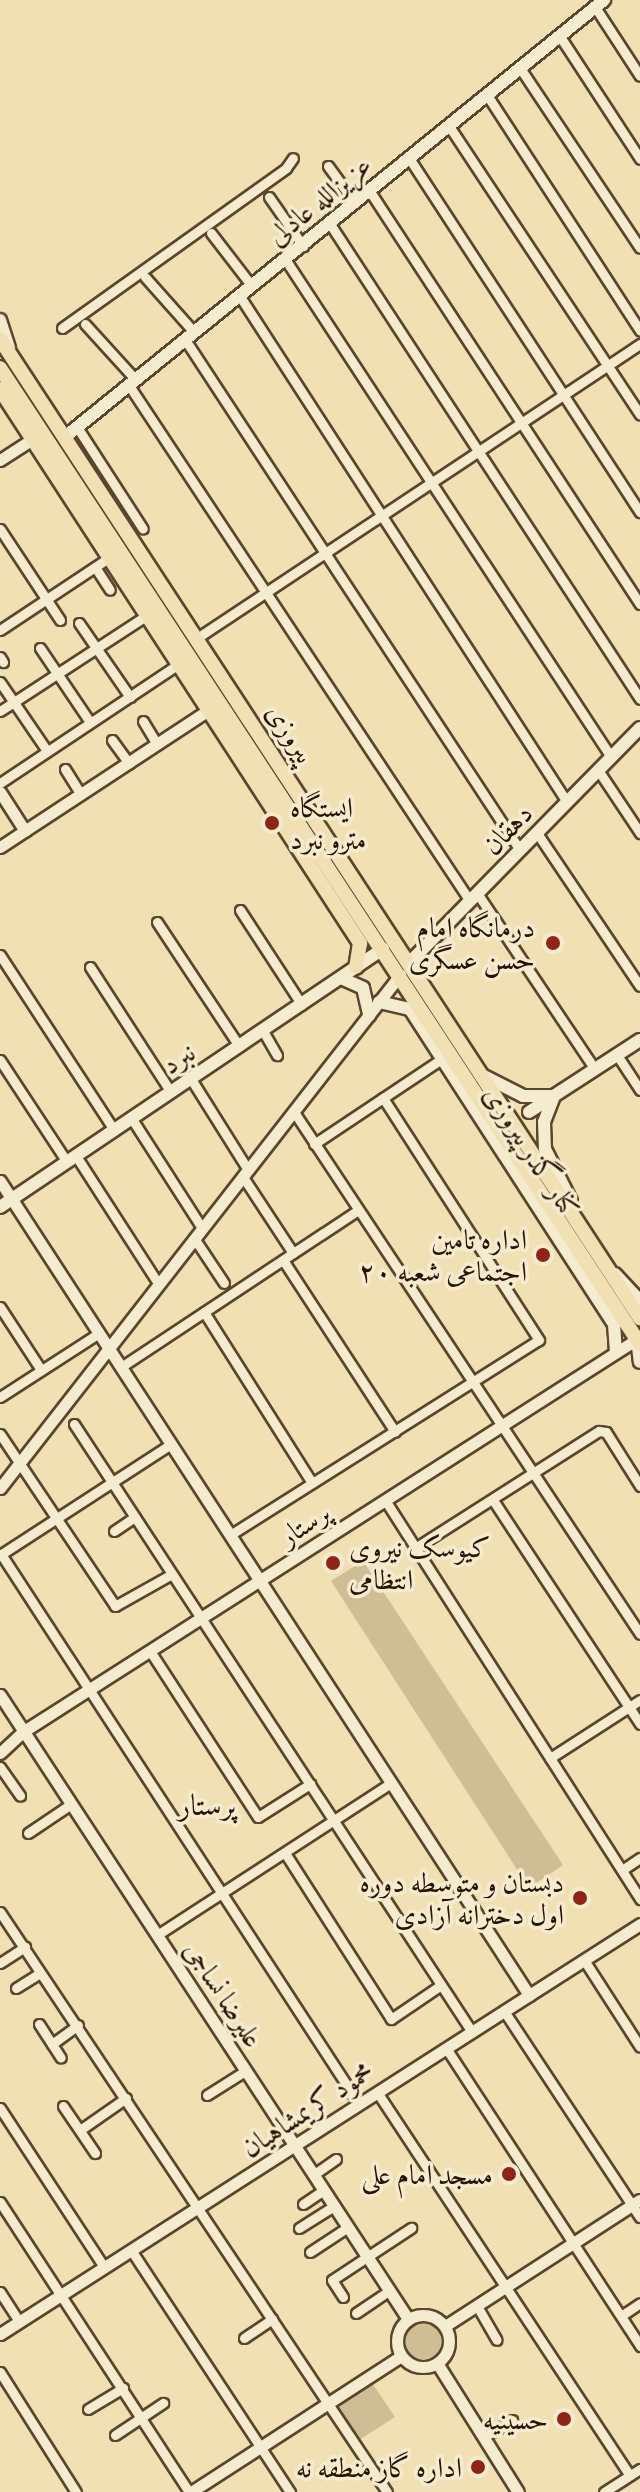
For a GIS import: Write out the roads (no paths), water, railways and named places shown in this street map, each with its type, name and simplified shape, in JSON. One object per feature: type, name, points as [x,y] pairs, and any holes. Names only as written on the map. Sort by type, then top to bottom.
[{"type":"main road","name":"عزیزالله عادلی","points":[[65,437],[599,3]]},
{"type":"main road","points":[[0,320],[11,355]]},
{"type":"main road","name":"پیروزی","points":[[0,339],[197,638],[404,969],[496,1133],[639,1340]]},
{"type":"main road","name":"پیروزی","points":[[0,368],[96,513],[216,705],[283,796],[383,949],[404,969],[482,1075],[640,1318]]},
{"type":"main road","points":[[0,389],[147,615],[180,663],[216,705],[261,788],[360,943],[356,967]]},
{"type":"main road","points":[[51,446],[65,437]]},
{"type":"main road","points":[[96,513],[108,503]]},
{"type":"main road","name":"دهقان","points":[[404,969],[640,728]]},
{"type":"main road","points":[[261,788],[283,796]]},
{"type":"main road","points":[[301,851],[303,826]]},
{"type":"main road","name":"نبرد","points":[[0,1207],[383,949]]},
{"type":"main road","points":[[341,978],[363,988],[369,1015]]},
{"type":"main road","name":"کنار گذر پیروزی","points":[[379,1002],[410,1009],[496,1133],[614,1324],[616,1352]]},
{"type":"main road","points":[[529,1112],[640,1040]]},
{"type":"main road","points":[[482,1075],[523,1096],[554,1096]]},
{"type":"main road","points":[[554,1096],[544,1122],[545,1149],[588,1238]]},
{"type":"main road","points":[[610,1271],[640,1301]]},
{"type":"main road","points":[[639,1340],[640,1362]]},
{"type":"street","points":[[599,3],[640,76]]},
{"type":"street","points":[[559,35],[640,159]]},
{"type":"street","points":[[520,68],[640,248]]},
{"type":"street","points":[[487,95],[640,331]]},
{"type":"street","points":[[449,126],[640,415]]},
{"type":"street","points":[[62,328],[286,168],[293,158]]},
{"type":"street","points":[[409,158],[640,512]]},
{"type":"street","points":[[328,166],[355,203]]},
{"type":"street","points":[[369,190],[640,604]]},
{"type":"street","points":[[269,197],[303,246]]},
{"type":"street","points":[[330,224],[476,453],[640,699]]},
{"type":"street","points":[[211,233],[251,285]]},
{"type":"street","points":[[285,259],[611,757]]},
{"type":"street","points":[[145,277],[188,334],[325,553],[520,850]]},
{"type":"street","points":[[239,295],[567,802]]},
{"type":"street","points":[[85,324],[132,382],[266,593],[595,1069]]},
{"type":"street","points":[[197,638],[640,344]]},
{"type":"street","points":[[77,427],[143,529]]},
{"type":"street","points":[[0,460],[32,439]]},
{"type":"street","points":[[0,529],[60,620]]},
{"type":"street","points":[[0,630],[110,557]]},
{"type":"street","points":[[95,567],[110,590]]},
{"type":"street","points":[[0,711],[147,615]]},
{"type":"street","points":[[79,623],[130,697]]},
{"type":"street","points":[[40,648],[90,722]]},
{"type":"street","points":[[0,783],[180,663]]},
{"type":"street","points":[[0,682],[47,751]]},
{"type":"street","points":[[0,847],[216,705]]},
{"type":"street","points":[[143,721],[157,744]]},
{"type":"street","points":[[112,740],[129,763]]},
{"type":"street","points":[[65,769],[80,793]]},
{"type":"street","points":[[598,770],[640,833]]},
{"type":"street","points":[[0,792],[25,831]]},
{"type":"street","points":[[537,833],[640,986]]},
{"type":"street","points":[[240,910],[302,1005]]},
{"type":"street","points":[[157,922],[239,1046]]},
{"type":"street","points":[[0,955],[114,1130]]},
{"type":"street","points":[[90,967],[171,1092]]},
{"type":"street","points":[[0,1488],[404,969]]},
{"type":"street","points":[[263,1031],[277,1055]]},
{"type":"street","points":[[617,1055],[640,1090]]},
{"type":"street","points":[[314,1144],[443,1058]]},
{"type":"street","points":[[0,1060],[158,1283]]},
{"type":"street","points":[[191,1079],[293,1253]]},
{"type":"street","points":[[230,1535],[537,1343],[539,1336],[383,1098]]},
{"type":"street","points":[[294,1112],[640,1634]]},
{"type":"street","points":[[132,1119],[202,1228]]},
{"type":"street","points":[[0,1181],[529,1995]]},
{"type":"street","points":[[121,1367],[358,1210]]},
{"type":"street","points":[[194,1238],[224,1283]]},
{"type":"street","points":[[283,1260],[395,1432]]},
{"type":"street","points":[[0,1307],[41,1370]]},
{"type":"street","points":[[204,1312],[312,1483]]},
{"type":"street","points":[[0,1397],[99,1333]]},
{"type":"street","name":"پرستار","points":[[0,1753],[24,1731],[639,1340]]},
{"type":"street","points":[[74,1424],[472,2032]]},
{"type":"street","points":[[415,1548],[602,1431],[640,1486]]},
{"type":"street","points":[[0,1434],[118,1607],[172,1574]]},
{"type":"street","points":[[171,1444],[1,1554],[359,2104]]},
{"type":"street","points":[[385,1500],[640,1899]]},
{"type":"street","points":[[493,1500],[640,1724]]},
{"type":"street","points":[[114,1531],[135,1517]]},
{"type":"street","points":[[150,1651],[258,1817],[310,1784]]},
{"type":"street","name":"علیرضا نساجی","points":[[0,1695],[408,2319]]},
{"type":"street","points":[[550,1758],[640,1700]]},
{"type":"street","points":[[0,1767],[20,1796]]},
{"type":"street","points":[[157,1935],[391,1783]]},
{"type":"street","points":[[28,1833],[71,1804]]},
{"type":"street","points":[[285,1853],[391,2019],[441,1985]]},
{"type":"street","points":[[622,1870],[640,1858]]},
{"type":"street","points":[[0,1912],[387,2492]]},
{"type":"street","name":"محمود کریمشاهیان","points":[[0,2334],[640,1924]]},
{"type":"street","points":[[0,1963],[25,1947]]},
{"type":"street","points":[[584,1960],[640,2047]]},
{"type":"street","points":[[16,1988],[40,1973]]},
{"type":"street","points":[[504,2011],[636,2203],[640,2217]]},
{"type":"street","points":[[39,2024],[61,2058]]},
{"type":"street","points":[[52,2044],[78,2025]]},
{"type":"street","points":[[446,2048],[640,2346]]},
{"type":"street","points":[[207,2095],[245,2071]]},
{"type":"street","points":[[377,2092],[630,2475]]},
{"type":"street","points":[[80,2130],[126,2098]]},
{"type":"street","points":[[63,2106],[95,2153]]},
{"type":"street","points":[[0,2108],[104,2267]]},
{"type":"street","points":[[313,2175],[336,2159]]},
{"type":"street","points":[[303,2204],[324,2190]]},
{"type":"street","points":[[0,2202],[190,2492],[401,2356]]},
{"type":"street","points":[[445,2326],[636,2203]]},
{"type":"street","points":[[299,2228],[334,2206]]},
{"type":"street","points":[[310,2252],[348,2227]]},
{"type":"street","points":[[343,2297],[332,2280],[411,2228]]},
{"type":"street","points":[[131,2250],[290,2492]]},
{"type":"street","points":[[356,2313],[389,2291]]},
{"type":"street","points":[[0,2292],[19,2321]]},
{"type":"street","points":[[621,2316],[640,2303]]},
{"type":"street","points":[[477,2306],[497,2340]]},
{"type":"street","points":[[423,2315],[445,2326],[449,2342],[437,2363],[414,2366],[401,2356],[398,2332],[408,2319],[423,2315]]},
{"type":"street","points":[[244,2338],[272,2319]]},
{"type":"street","points":[[437,2363],[518,2492]]},
{"type":"street","points":[[0,2372],[76,2492]]},
{"type":"street","points":[[88,2409],[123,2388]]},
{"type":"street","points":[[115,2435],[163,2403]]},
{"type":"street","points":[[484,2437],[512,2420]]},
{"type":"street","points":[[604,2492],[618,2488],[640,2469]]},
{"type":"place","name":"ایستگاه مترو نبرد","points":[[272,823]]},
{"type":"place","name":"درمانگاه امام حسن عسگری","points":[[553,943]]},
{"type":"place","name":"اداره تامین اجتماعی شعبه ۲۰","points":[[543,1255]]},
{"type":"place","name":"کیوسک نیروی انتظامی","points":[[333,1563]]},
{"type":"place","name":"دبستان و متوسطه دوره اول دخترانه آزادی","points":[[580,1898]]},
{"type":"place","name":"مسجد امام علی","points":[[509,2174]]},
{"type":"place","name":"حسینیه","points":[[564,2419]]},
{"type":"place","name":"اداره گاز منطقه نه","points":[[478,2467]]},
{"type":"district","name":"پرستار","points":[[207,1805]]}]
